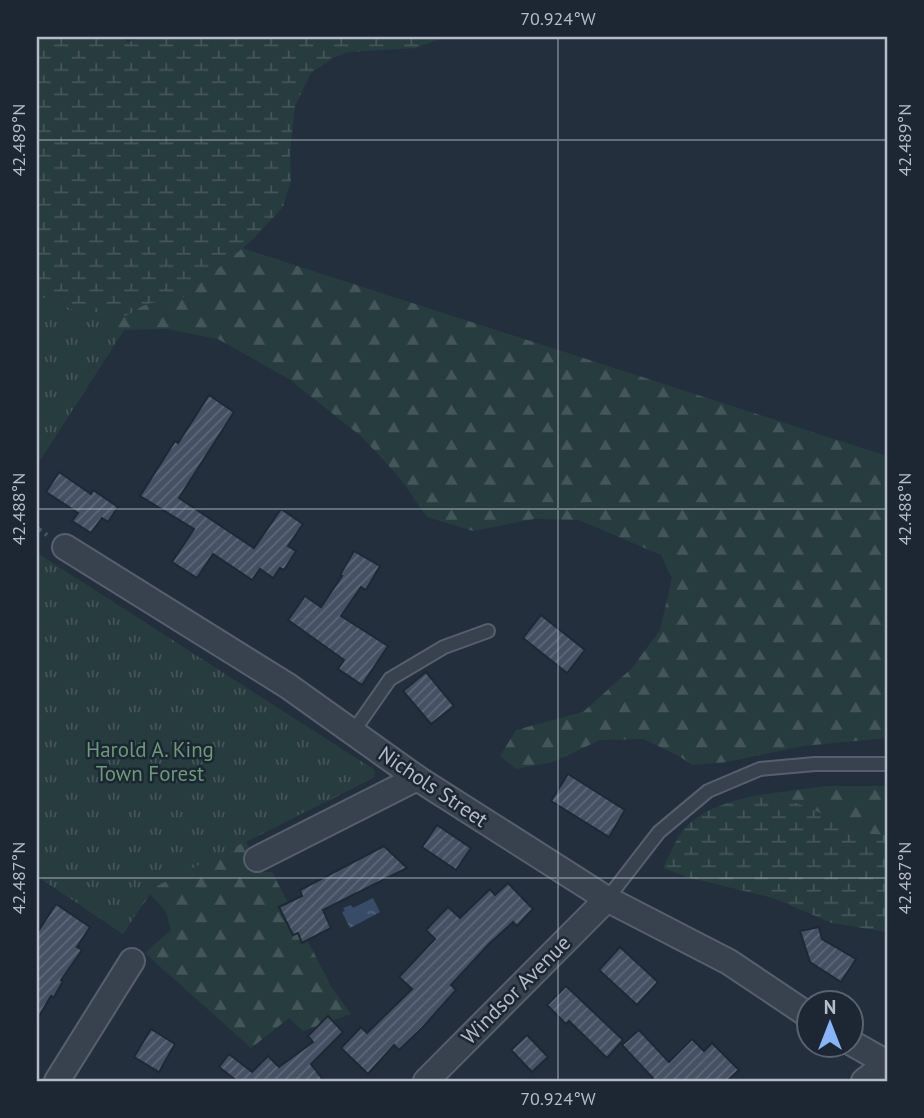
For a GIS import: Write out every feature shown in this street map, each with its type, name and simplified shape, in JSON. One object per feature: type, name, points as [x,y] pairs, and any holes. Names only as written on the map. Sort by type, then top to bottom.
[{"type":"street","name":"Nichols Street","points":[[65,547],[288,687],[417,778],[607,900],[729,962],[794,1005]]},
{"type":"street","points":[[257,859],[417,778]]},
{"type":"street","name":"Windsor Avenue","points":[[425,1081],[607,900]]},
{"type":"street","points":[[57,1081],[132,961]]},
{"type":"street","points":[[864,1050],[887,1063],[864,1081]]},
{"type":"lane","points":[[353,732],[390,680],[444,647],[488,631]]},
{"type":"lane","points":[[607,900],[660,832],[708,791],[760,769],[816,764],[887,764]]},
{"type":"green space","points":[[37,37],[121,37],[128,42],[143,37],[445,37],[416,48],[348,52],[333,58],[311,73],[295,106],[290,151],[291,181],[283,207],[249,243],[178,300],[148,304],[117,319],[92,311],[81,312],[37,361]]},
{"type":"green space","points":[[37,182],[887,456],[887,738],[803,746],[727,762],[692,765],[643,739],[600,740],[553,762],[516,769],[500,756],[516,730],[583,712],[632,668],[660,630],[672,578],[661,555],[579,520],[534,519],[473,531],[427,517],[399,477],[362,437],[289,379],[218,339],[167,329],[124,330],[37,465]]},
{"type":"green space","points":[[37,295],[124,330],[37,465]]},
{"type":"green space","name":"Harold A. King Town Forest","points":[[37,553],[375,771],[373,778],[246,842],[260,872],[272,872],[332,988],[351,1014],[303,1031],[289,1018],[251,1048],[145,953],[171,930],[166,912],[150,894],[123,934],[37,876]]},
{"type":"green space","name":"Harold A. King Town Forest","points":[[37,553],[373,769],[374,777],[153,888],[123,934],[37,876]]},
{"type":"green space","points":[[825,786],[887,786],[887,835],[856,830],[804,806],[766,794]]},
{"type":"green space","points":[[766,794],[804,806],[856,830],[887,835],[887,932],[832,923],[773,898],[687,877],[663,868],[681,833],[698,817],[719,806]]},
{"type":"water","points":[[373,898],[380,912],[350,928],[342,912],[345,911],[343,908],[351,905],[353,908]]},
{"type":"building","points":[[209,395],[234,412],[179,498],[254,548],[281,509],[303,524],[288,546],[296,551],[284,570],[280,568],[273,578],[260,569],[252,580],[213,554],[197,578],[172,562],[194,529],[140,496],[175,441],[178,443]]},
{"type":"building","points":[[59,472],[91,494],[93,490],[118,507],[108,522],[102,518],[91,533],[72,521],[78,513],[46,492]]},
{"type":"building","points":[[354,551],[380,566],[366,590],[361,587],[341,616],[388,646],[362,685],[338,669],[344,660],[288,620],[305,596],[321,607],[342,576],[340,575]]},
{"type":"building","points":[[541,615],[585,650],[567,673],[523,638]]},
{"type":"building","points":[[426,672],[454,706],[431,724],[403,691]]},
{"type":"building","points":[[568,774],[625,810],[609,837],[551,801]]},
{"type":"building","points":[[437,825],[471,848],[456,870],[422,847]]},
{"type":"building","points":[[384,846],[407,868],[323,910],[331,928],[302,943],[298,933],[293,935],[279,907],[302,896],[300,890]]},
{"type":"building","points":[[508,883],[533,909],[517,926],[513,922],[488,945],[451,985],[456,990],[422,1028],[399,1050],[394,1045],[368,1074],[341,1048],[361,1027],[367,1033],[412,989],[399,977],[435,939],[426,930],[448,907],[460,918],[490,889],[495,895]]},
{"type":"building","points":[[56,904],[90,927],[77,947],[82,950],[37,1020],[37,933]]},
{"type":"building","points":[[819,927],[822,939],[856,959],[841,982],[810,962],[800,931]]},
{"type":"building","points":[[620,947],[658,982],[637,1005],[599,970]]},
{"type":"building","points":[[566,986],[623,1040],[607,1058],[569,1021],[566,1024],[547,1005]]},
{"type":"building","points":[[328,1016],[343,1032],[311,1064],[324,1081],[237,1081],[219,1067],[229,1054],[252,1072],[268,1056],[279,1067],[313,1042],[308,1036]]},
{"type":"building","points":[[151,1029],[175,1044],[159,1072],[134,1057]]},
{"type":"building","points":[[639,1030],[669,1062],[692,1039],[704,1051],[712,1043],[739,1070],[727,1081],[649,1081],[653,1078],[622,1045]]},
{"type":"building","points":[[527,1035],[548,1057],[532,1072],[511,1050]]}]
